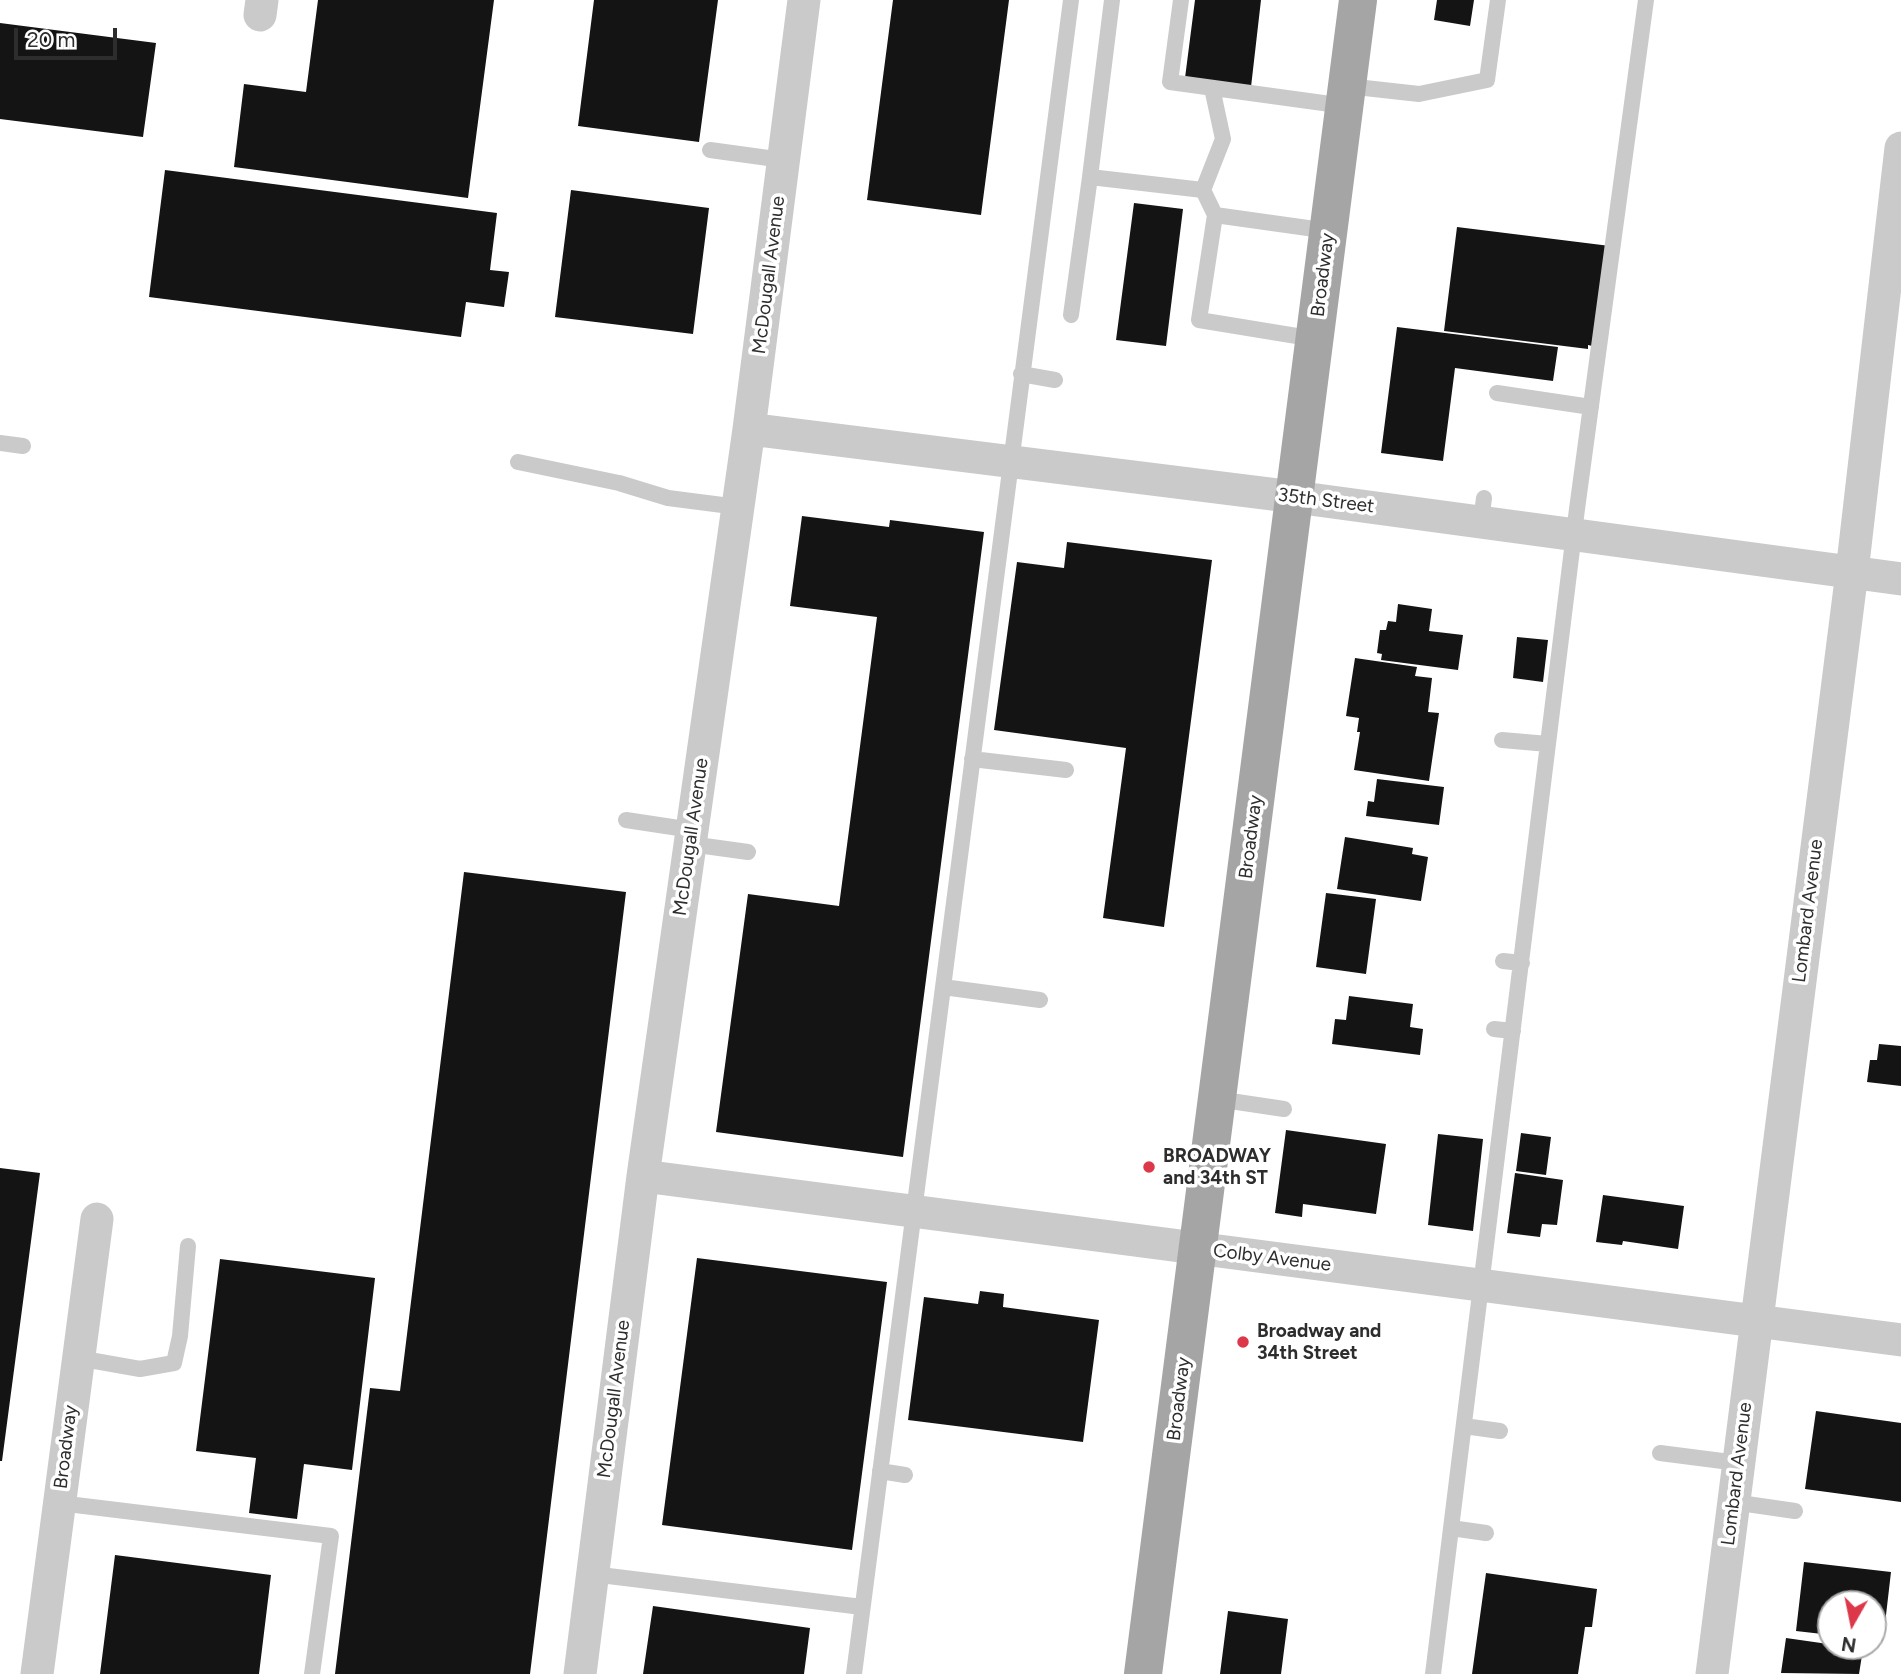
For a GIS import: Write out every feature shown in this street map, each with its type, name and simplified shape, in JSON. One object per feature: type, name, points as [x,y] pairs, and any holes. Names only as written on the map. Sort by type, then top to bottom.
[{"type":"main road","name":"Broadway","points":[[1143,1674],[1358,0]]},
{"type":"street","name":"McDougall Avenue","points":[[580,1674],[643,1176],[749,429],[804,0]]},
{"type":"street","name":"Lombard Avenue","points":[[1712,1674],[1852,572],[1901,148]]},
{"type":"street","name":"35th Street","points":[[749,429],[1295,497],[1483,509],[1574,533],[1901,579]]},
{"type":"street","name":"Colby Avenue","points":[[643,1176],[1901,1340]]},
{"type":"street","name":"Broadway","points":[[37,1674],[97,1219]]},
{"type":"lane","points":[[853,1674],[1070,0]]},
{"type":"lane","points":[[1071,315],[1112,0]]},
{"type":"lane","points":[[1181,0],[1170,82],[1212,88],[1346,96],[1419,94],[1487,80],[1498,0]]},
{"type":"lane","points":[[1433,1674],[1522,963],[1523,887],[1548,744],[1646,0]]},
{"type":"lane","points":[[1212,88],[1223,139],[1203,190],[1215,215],[1199,320],[1315,339]]},
{"type":"lane","points":[[710,150],[783,160]]},
{"type":"lane","points":[[1090,177],[1203,190]]},
{"type":"lane","points":[[1215,215],[1329,231]]},
{"type":"lane","points":[[1021,374],[1055,380]]},
{"type":"lane","points":[[1497,393],[1591,407]]},
{"type":"lane","points":[[0,443],[23,446]]},
{"type":"lane","points":[[518,462],[619,483],[668,498],[738,508]]},
{"type":"lane","points":[[1502,740],[1548,744]]},
{"type":"lane","points":[[972,759],[1066,770]]},
{"type":"lane","points":[[626,820],[748,852]]},
{"type":"lane","points":[[1503,961],[1522,963]]},
{"type":"lane","points":[[943,987],[1040,1000]]},
{"type":"lane","points":[[1494,1029],[1513,1031]]},
{"type":"lane","points":[[1217,1099],[1284,1109]]},
{"type":"lane","points":[[78,1359],[141,1369],[174,1363],[180,1336],[188,1246]]},
{"type":"lane","points":[[1464,1426],[1500,1431]]},
{"type":"lane","points":[[1660,1453],[1738,1463]]},
{"type":"lane","points":[[880,1472],[905,1475]]},
{"type":"lane","points":[[1733,1502],[1795,1511]]},
{"type":"lane","points":[[59,1503],[331,1536],[312,1674]]},
{"type":"lane","points":[[1451,1528],[1486,1533]]},
{"type":"lane","points":[[592,1574],[862,1607]]},
{"type":"building","points":[[318,0],[494,0],[468,198],[234,167],[244,84],[306,92]]},
{"type":"building","points":[[594,0],[718,0],[699,142],[578,126]]},
{"type":"building","points":[[893,0],[1009,0],[981,215],[867,200]]},
{"type":"building","points":[[1195,0],[1261,0],[1251,87],[1185,78]]},
{"type":"building","points":[[1437,0],[1474,0],[1470,26],[1434,20]]},
{"type":"building","points":[[0,23],[156,43],[143,137],[0,119]]},
{"type":"building","points":[[165,170],[497,213],[490,270],[509,272],[504,307],[466,302],[461,337],[149,297]]},
{"type":"building","points":[[571,190],[709,208],[693,334],[555,317]]},
{"type":"building","points":[[1134,203],[1183,209],[1166,346],[1116,340]]},
{"type":"building","points":[[1457,227],[1610,246],[1597,347],[1588,345],[1588,349],[1444,331]]},
{"type":"building","points":[[1397,327],[1558,347],[1553,381],[1455,368],[1443,461],[1381,453]]},
{"type":"building","points":[[802,516],[889,527],[890,520],[984,532],[903,1157],[716,1132],[748,894],[839,906],[877,617],[790,606]]},
{"type":"building","points":[[1067,542],[1212,560],[1164,927],[1103,918],[1126,748],[994,730],[1017,562],[1064,568]]},
{"type":"building","points":[[1398,604],[1432,609],[1429,631],[1463,635],[1458,670],[1381,660],[1382,654],[1377,653],[1380,630],[1386,630],[1388,621],[1396,622]]},
{"type":"building","points":[[1517,637],[1548,640],[1543,682],[1513,678]]},
{"type":"building","points":[[1355,658],[1417,667],[1415,676],[1432,678],[1428,712],[1439,713],[1429,781],[1354,770],[1360,732],[1357,732],[1359,718],[1346,716]]},
{"type":"building","points":[[1377,779],[1444,787],[1439,825],[1366,816],[1368,801],[1374,802]]},
{"type":"building","points":[[1345,837],[1413,848],[1412,854],[1428,857],[1421,901],[1337,889]]},
{"type":"building","points":[[464,872],[626,892],[530,1674],[335,1674],[370,1388],[400,1391]]},
{"type":"building","points":[[1326,893],[1376,899],[1366,974],[1316,967]]},
{"type":"building","points":[[1349,996],[1413,1004],[1410,1027],[1423,1029],[1420,1055],[1332,1044],[1335,1019],[1346,1020]]},
{"type":"building","points":[[1879,1044],[1901,1046],[1901,1086],[1867,1082],[1870,1060],[1877,1060]]},
{"type":"building","points":[[1286,1130],[1386,1144],[1376,1214],[1303,1204],[1302,1217],[1275,1213]]},
{"type":"building","points":[[1521,1133],[1551,1137],[1546,1175],[1516,1171]]},
{"type":"building","points":[[1438,1134],[1483,1139],[1473,1231],[1428,1225]]},
{"type":"building","points":[[0,1168],[40,1173],[2,1461],[0,1461]]},
{"type":"building","points":[[1515,1173],[1563,1180],[1557,1225],[1542,1224],[1540,1237],[1507,1233]]},
{"type":"building","points":[[1603,1195],[1684,1206],[1678,1249],[1623,1241],[1622,1245],[1596,1242]]},
{"type":"building","points":[[697,1258],[887,1282],[852,1550],[662,1525]]},
{"type":"building","points":[[220,1259],[375,1278],[352,1470],[304,1464],[297,1519],[249,1513],[256,1458],[196,1451]]},
{"type":"building","points":[[980,1291],[1004,1294],[1003,1307],[1099,1320],[1083,1442],[908,1420],[924,1297],[978,1304]]},
{"type":"building","points":[[1816,1411],[1901,1423],[1901,1502],[1805,1489]]},
{"type":"building","points":[[115,1555],[271,1575],[259,1674],[100,1674]]},
{"type":"building","points":[[1804,1562],[1891,1572],[1887,1606],[1887,1590],[1817,1590],[1817,1633],[1796,1631]]},
{"type":"building","points":[[1486,1573],[1597,1589],[1592,1627],[1585,1627],[1578,1674],[1472,1674]]},
{"type":"building","points":[[653,1606],[810,1628],[804,1674],[643,1674]]},
{"type":"building","points":[[1228,1611],[1288,1619],[1281,1674],[1220,1674]]},
{"type":"building","points":[[1786,1638],[1817,1642],[1817,1660],[1861,1660],[1859,1674],[1781,1673]]},
{"type":"place","name":"BROADWAY and 34th ST","points":[[1149,1167]]},
{"type":"place","name":"Broadway and 34th Street","points":[[1243,1342]]}]
